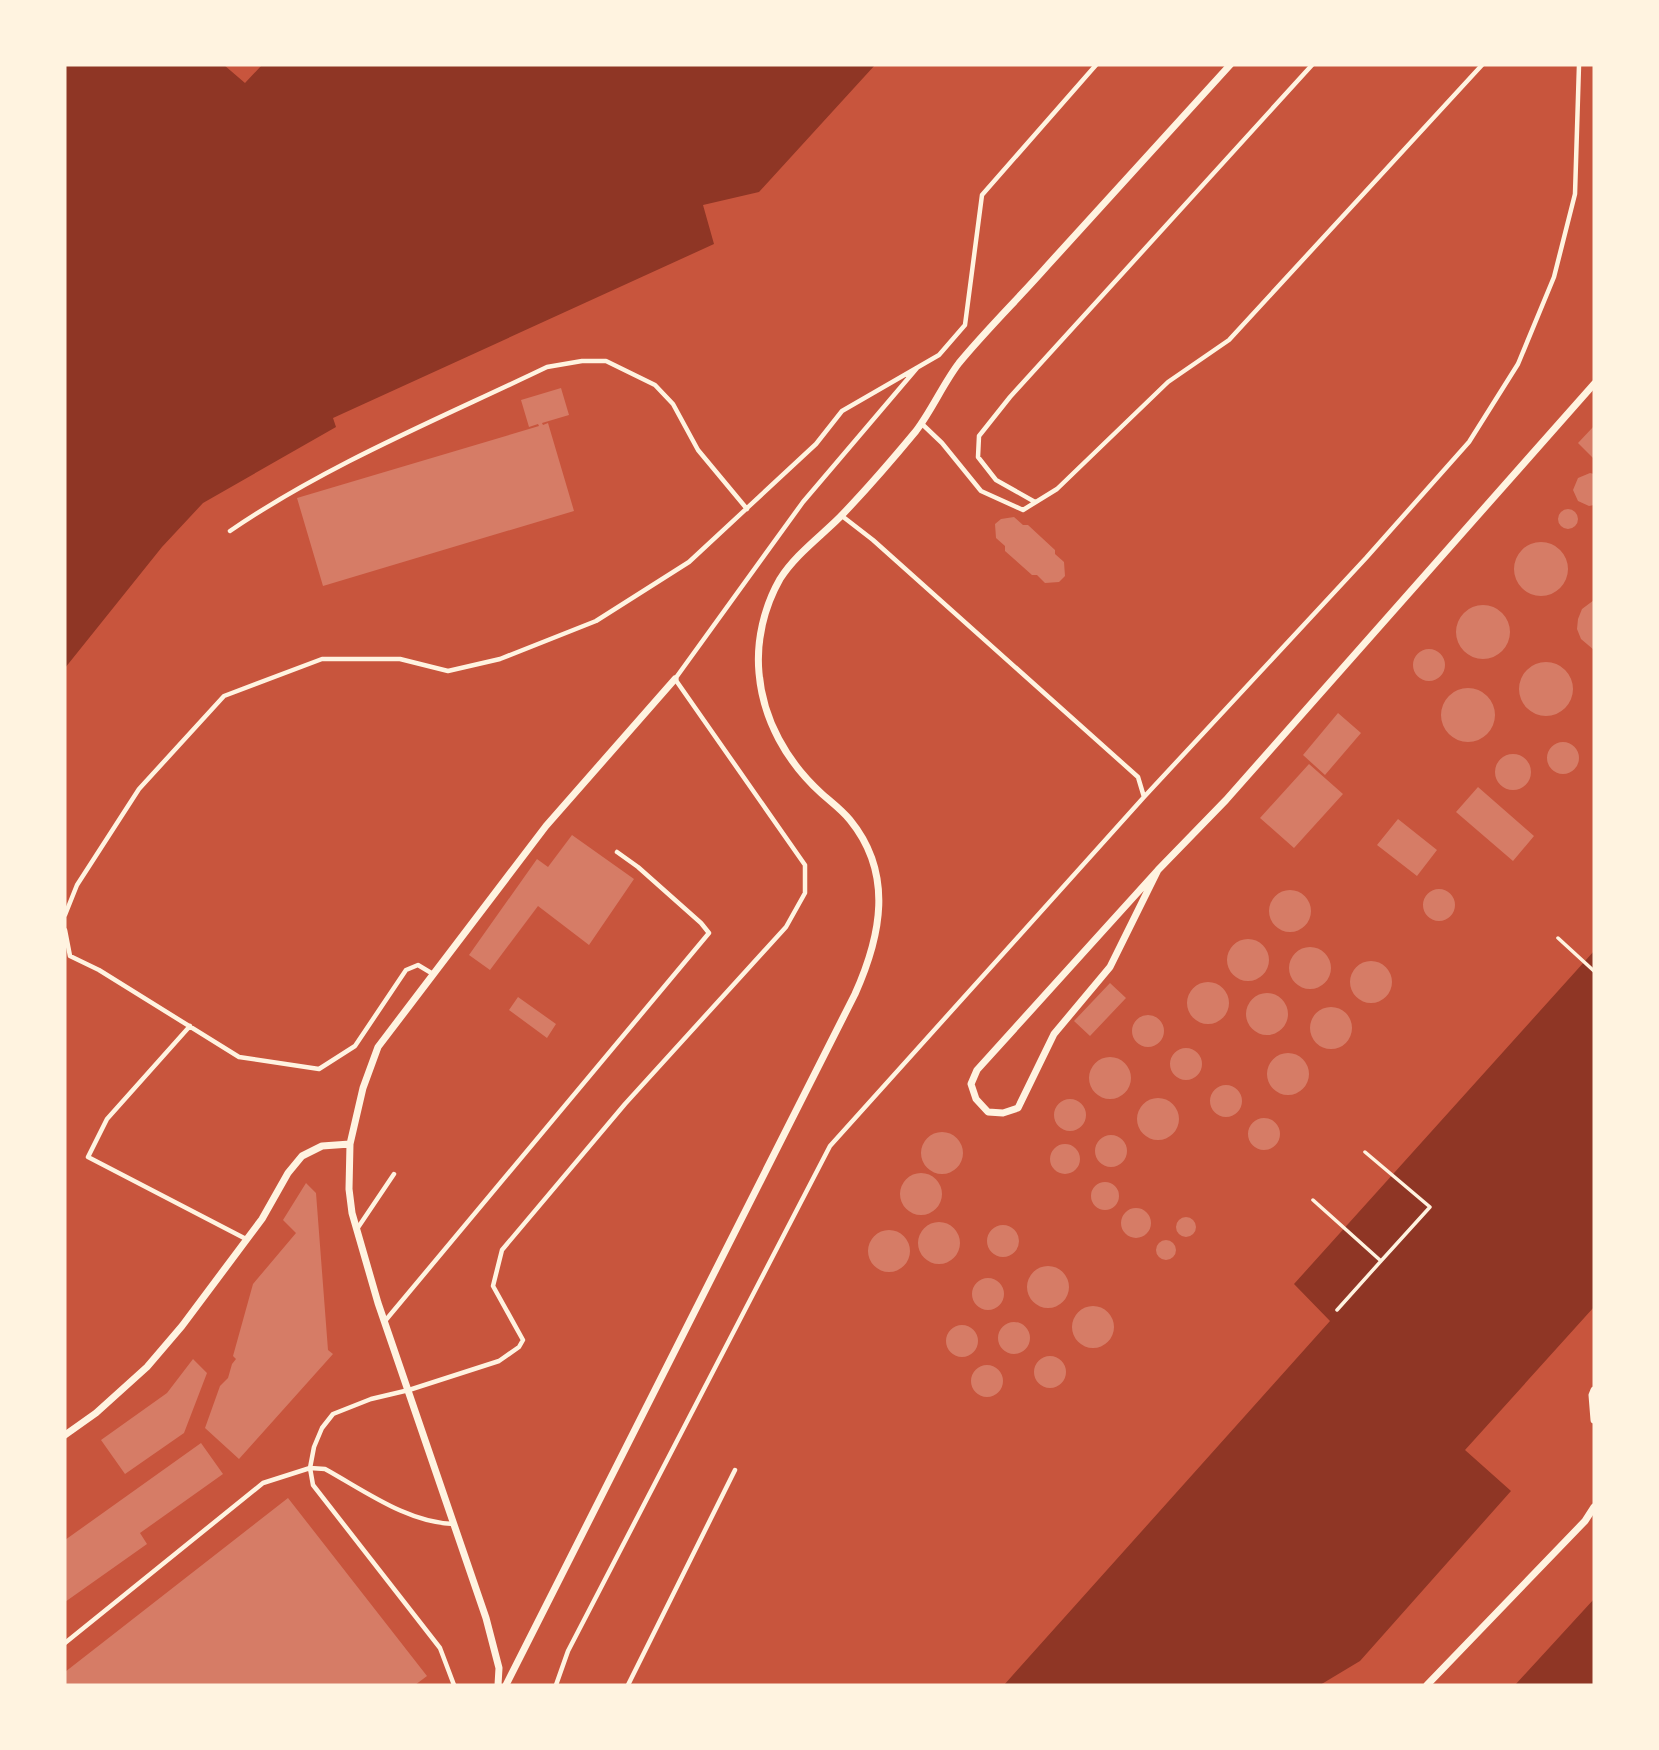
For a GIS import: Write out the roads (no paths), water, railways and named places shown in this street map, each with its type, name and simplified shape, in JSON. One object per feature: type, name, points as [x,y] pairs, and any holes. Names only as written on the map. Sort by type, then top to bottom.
[{"type":"street","points":[[506,1685],[855,994],[875,944],[878,887],[871,859],[859,832],[789,758],[770,721],[759,676],[759,646],[763,624],[781,579],[794,561],[841,515],[921,423],[958,364],[1230,65]]},
{"type":"street","points":[[1158,870],[1110,967],[1054,1034],[1018,1108],[1003,1114],[988,1112],[976,1098],[971,1084],[977,1070],[1158,870],[1226,800],[1594,384]]},
{"type":"street","points":[[498,1685],[499,1668],[493,1642],[385,1322],[352,1213],[349,1144],[363,1088],[378,1047],[546,826],[675,679]]},
{"type":"street","points":[[65,1436],[96,1413],[148,1367],[262,1219],[288,1173],[302,1156],[322,1146],[349,1144]]},
{"type":"street","points":[[1594,1390],[1594,1420]]},
{"type":"street","points":[[1427,1685],[1585,1521],[1594,1507]]},
{"type":"lane","points":[[65,915],[76,885],[139,789],[224,696],[322,659],[400,659],[448,671],[500,659],[596,621],[689,562],[816,444],[842,411],[939,355],[965,325],[982,195],[1096,65]]},
{"type":"lane","points":[[1035,502],[996,480],[978,457],[979,436],[1010,397],[1312,65]]},
{"type":"lane","points":[[921,423],[942,443],[981,491],[1023,510],[1057,489],[1168,383],[1229,340],[1482,65]]},
{"type":"lane","points":[[556,1685],[568,1651],[830,1146],[1143,797],[1366,558],[1469,442],[1518,364],[1554,277],[1575,194],[1579,65]]},
{"type":"lane","points":[[230,531],[271,503],[331,471],[511,384],[547,367],[582,361],[606,361],[655,384],[674,404],[698,450],[747,509]]},
{"type":"lane","points":[[454,1685],[440,1648],[313,1485],[310,1468],[314,1447],[322,1428],[333,1414],[371,1399],[409,1390],[499,1361],[519,1347],[523,1340],[493,1286],[502,1250],[625,1104],[786,927],[805,893],[805,865],[675,679],[803,502],[917,368]]},
{"type":"lane","points":[[841,515],[873,540],[1138,777],[1143,797]]},
{"type":"lane","points":[[385,1322],[709,933],[659,886],[617,852]]},
{"type":"lane","points":[[65,930],[70,956],[99,970],[239,1056],[319,1069],[355,1046],[406,970],[418,965],[433,974]]},
{"type":"lane","points":[[190,1027],[131,1089],[107,1119],[88,1157],[246,1239]]},
{"type":"lane","points":[[357,1229],[394,1174]]},
{"type":"lane","points":[[65,1643],[263,1483],[310,1468],[326,1469],[413,1516],[436,1523],[455,1524]]},
{"type":"lane","points":[[628,1685],[735,1470]]}]
